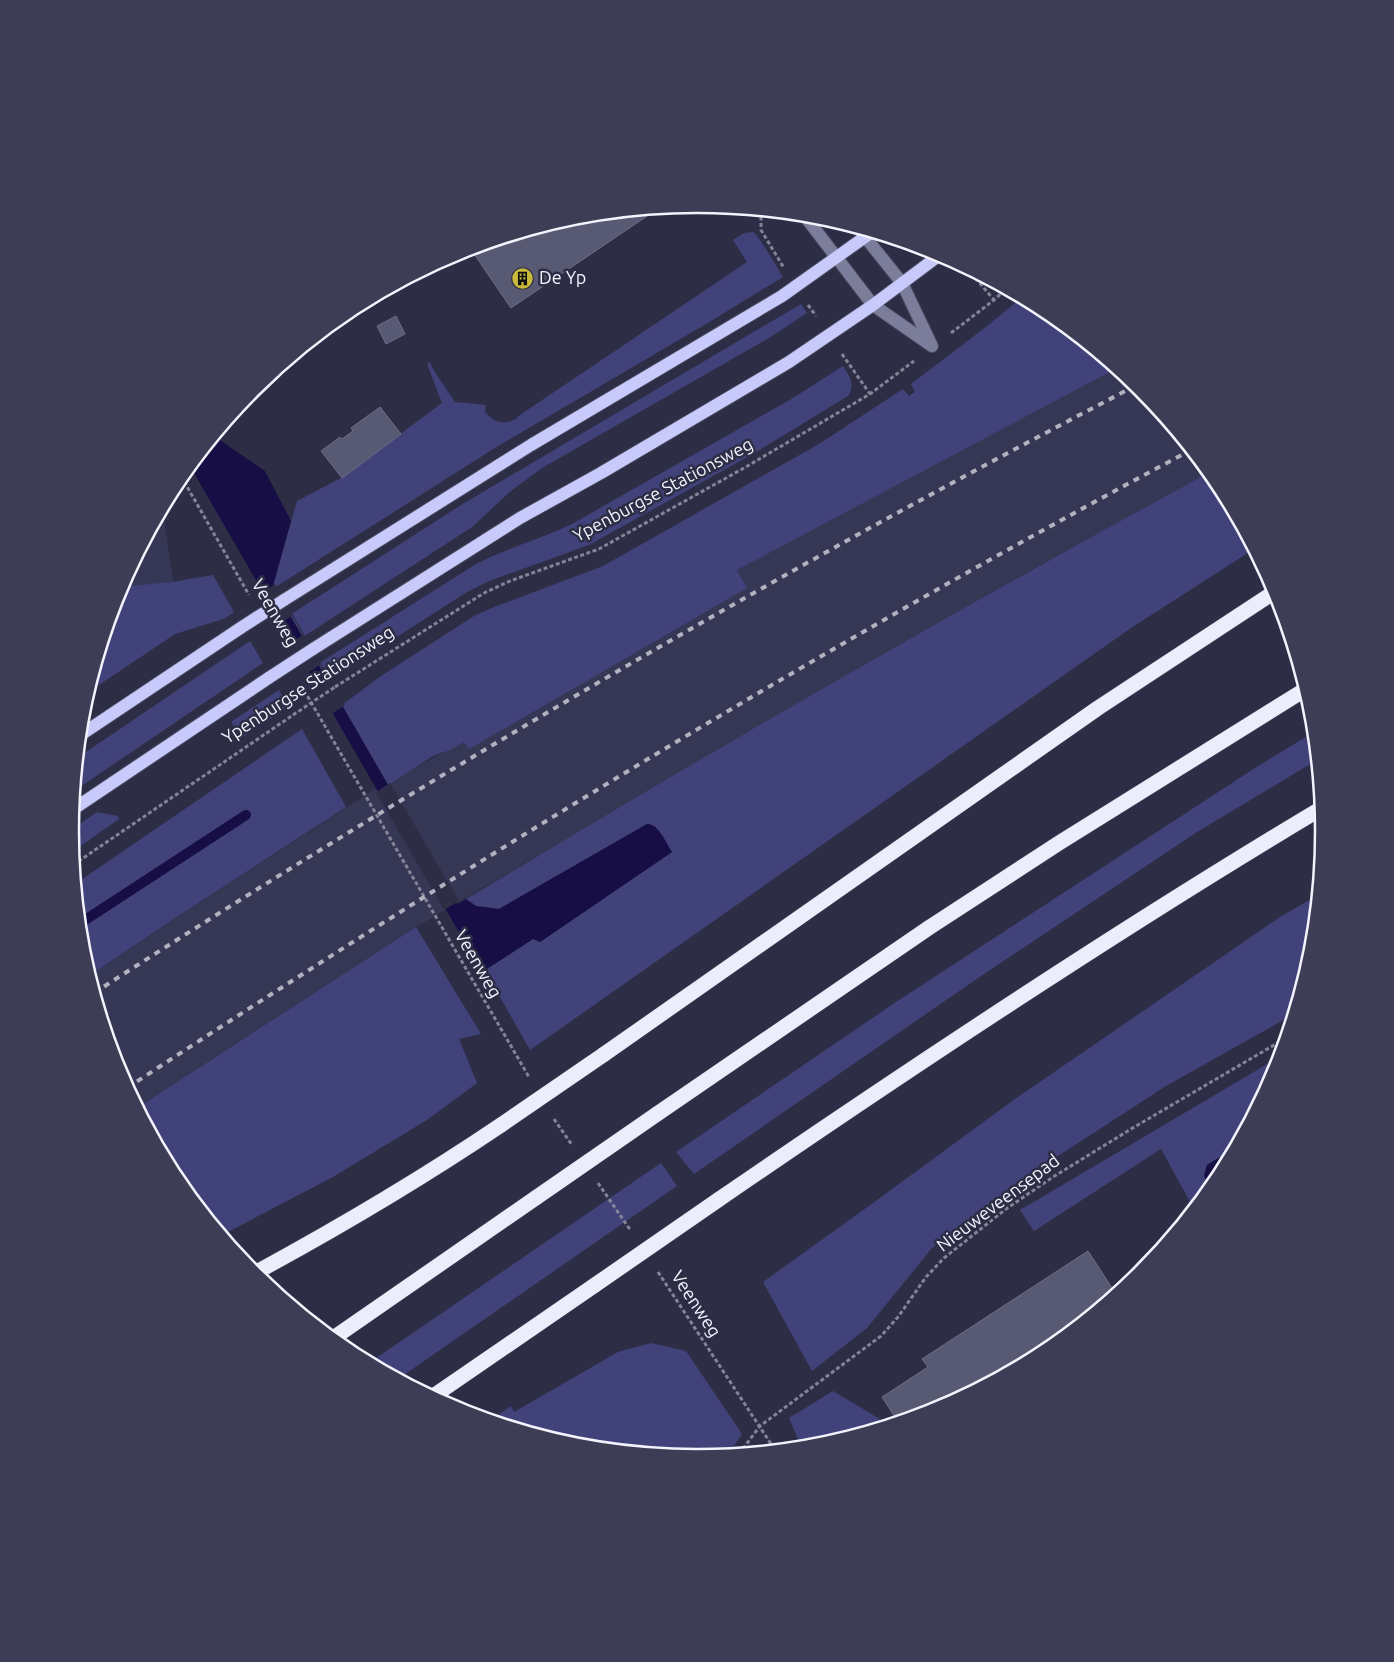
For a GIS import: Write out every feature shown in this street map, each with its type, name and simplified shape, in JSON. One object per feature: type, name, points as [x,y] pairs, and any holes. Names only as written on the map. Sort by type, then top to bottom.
[{"type":"highway","points":[[262,1270],[402,1188],[501,1125],[1098,708],[1269,596]]},
{"type":"highway","points":[[338,1334],[930,927],[1059,843],[1299,693]]},
{"type":"highway","points":[[439,1392],[718,1200],[1041,984],[1315,813]]},
{"type":"main road","points":[[87,730],[242,627],[531,445],[782,296],[837,258],[861,235]]},
{"type":"main road","name":"Ypenburgse Stationsweg","points":[[80,805],[270,677],[520,518],[601,473],[789,362],[874,305],[934,260]]},
{"type":"street","points":[[811,224],[874,305],[932,346]]},
{"type":"street","points":[[869,238],[902,283],[932,346]]},
{"type":"path","points":[[978,281],[994,300]]},
{"type":"path","name":"Ypenburgse Stationsweg","points":[[80,860],[335,687],[484,593],[510,581],[599,549],[744,468],[870,394],[1001,293]]},
{"type":"path","name":"Veenweg","points":[[186,484],[252,601]]},
{"type":"path","name":"Veenweg","points":[[300,684],[533,1085]]},
{"type":"path","name":"Nieuweveensepad","points":[[744,1447],[760,1426],[877,1339],[890,1326],[926,1277],[944,1258],[1006,1209],[1122,1134],[1277,1043]]},
{"type":"path","points":[[553,1116],[574,1147]]},
{"type":"path","points":[[596,1179],[634,1235]]},
{"type":"path","name":"Veenweg","points":[[656,1267],[772,1445]]},
{"type":"shaded area","points":[[753,232],[764,245],[783,277],[498,446],[274,588],[273,585],[297,501],[341,478],[442,403],[427,364],[430,362],[455,402],[486,405],[485,412],[496,421],[504,422],[518,418],[747,262],[733,240],[744,233]]},
{"type":"shaded area","points":[[1016,302],[1073,341],[1111,371],[737,570],[747,588],[469,749],[464,742],[450,750],[433,756],[388,785],[342,705],[381,676],[474,616],[603,566],[819,444],[903,389],[909,396],[915,392],[911,384]]},
{"type":"shaded area","points":[[801,304],[807,313],[769,338],[542,468],[512,490],[472,527],[303,637],[290,615],[461,505]]},
{"type":"shaded area","points":[[843,366],[852,384],[848,396],[758,451],[589,545],[489,581],[467,592],[328,681],[318,664],[476,564],[572,524],[793,398]]},
{"type":"shaded area","points":[[1108,369],[1162,423],[1202,476],[884,653],[416,927],[143,1104],[126,1068],[112,1030],[96,972],[386,782],[430,760],[661,629],[747,588],[737,570]]},
{"type":"shaded area","points":[[220,439],[265,471],[291,521],[273,586],[457,904],[466,899],[476,906],[499,909],[647,824],[659,830],[672,852],[540,942],[533,939],[482,972],[194,473]]},
{"type":"shaded area","points":[[1202,476],[1232,522],[1248,553],[1131,628],[530,1050],[487,974],[482,972],[533,939],[540,942],[672,852],[655,827],[647,824],[499,909],[476,906],[466,899],[848,674]]},
{"type":"shaded area","points":[[164,519],[178,613],[99,675],[126,594]]},
{"type":"shaded area","points":[[213,575],[234,612],[226,618],[175,634],[96,687],[112,632],[130,586],[172,582]]},
{"type":"shaded area","points":[[250,641],[263,663],[80,787],[84,753]]},
{"type":"shaded area","points":[[279,690],[288,707],[241,738],[231,722]]},
{"type":"shaded area","points":[[302,729],[346,807],[96,972],[84,912],[81,880]]},
{"type":"shaded area","points":[[1308,736],[1311,763],[1197,832],[984,974],[694,1174],[676,1152],[896,1002],[1255,768]]},
{"type":"shaded area","points":[[97,812],[118,816],[119,819],[79,847],[79,825]]},
{"type":"shaded area","points":[[1311,899],[1303,952],[1285,1019],[1166,1086],[1024,1178],[932,1248],[867,1328],[812,1371],[763,1282],[1015,1099],[1280,917]]},
{"type":"shaded area","points":[[416,927],[481,1034],[459,1039],[477,1083],[427,1120],[331,1178],[227,1232],[183,1174],[143,1104]]},
{"type":"shaded area","points":[[1270,1062],[1232,1140],[1222,1156],[1207,1165],[1204,1176],[1206,1180],[1190,1202],[1161,1149],[1034,1231],[1020,1210]]},
{"type":"shaded area","points":[[1222,1156],[1206,1180],[1204,1176],[1207,1165]]},
{"type":"shaded area","points":[[661,1163],[677,1186],[404,1375],[376,1358]]},
{"type":"shaded area","points":[[651,1343],[686,1351],[742,1434],[733,1448],[657,1448],[616,1444],[537,1428],[497,1416],[511,1406],[514,1412],[618,1352]]},
{"type":"shaded area","points":[[833,1391],[880,1421],[857,1428],[799,1440],[789,1418]]},
{"type":"pier","points":[[275,584],[345,705],[330,715],[315,689],[329,680],[320,665],[306,674],[289,644],[303,635],[292,616],[278,624],[260,594]]},
{"type":"pier","points":[[390,783],[459,901],[444,910],[376,792]]},
{"type":"building","name":"De Yp","points":[[649,215],[511,308],[475,255],[537,234],[576,225]]},
{"type":"building","points":[[396,316],[405,334],[386,344],[377,326]]},
{"type":"building","points":[[380,407],[401,434],[342,478],[321,451],[340,437],[342,439],[353,431],[351,428]]},
{"type":"building","points":[[1088,1251],[1113,1289],[1040,1345],[1006,1366],[934,1402],[894,1416],[882,1397],[928,1367],[922,1359]]},
{"type":"waterway","points":[[85,920],[246,815]]},
{"type":"railway","points":[[100,989],[349,832],[608,677],[871,527],[1129,389]]},
{"type":"railway","points":[[133,1084],[257,1003],[519,838],[785,677],[919,600],[1185,453]]},
{"type":"place","name":"De Yp","points":[[523,278]]}]
